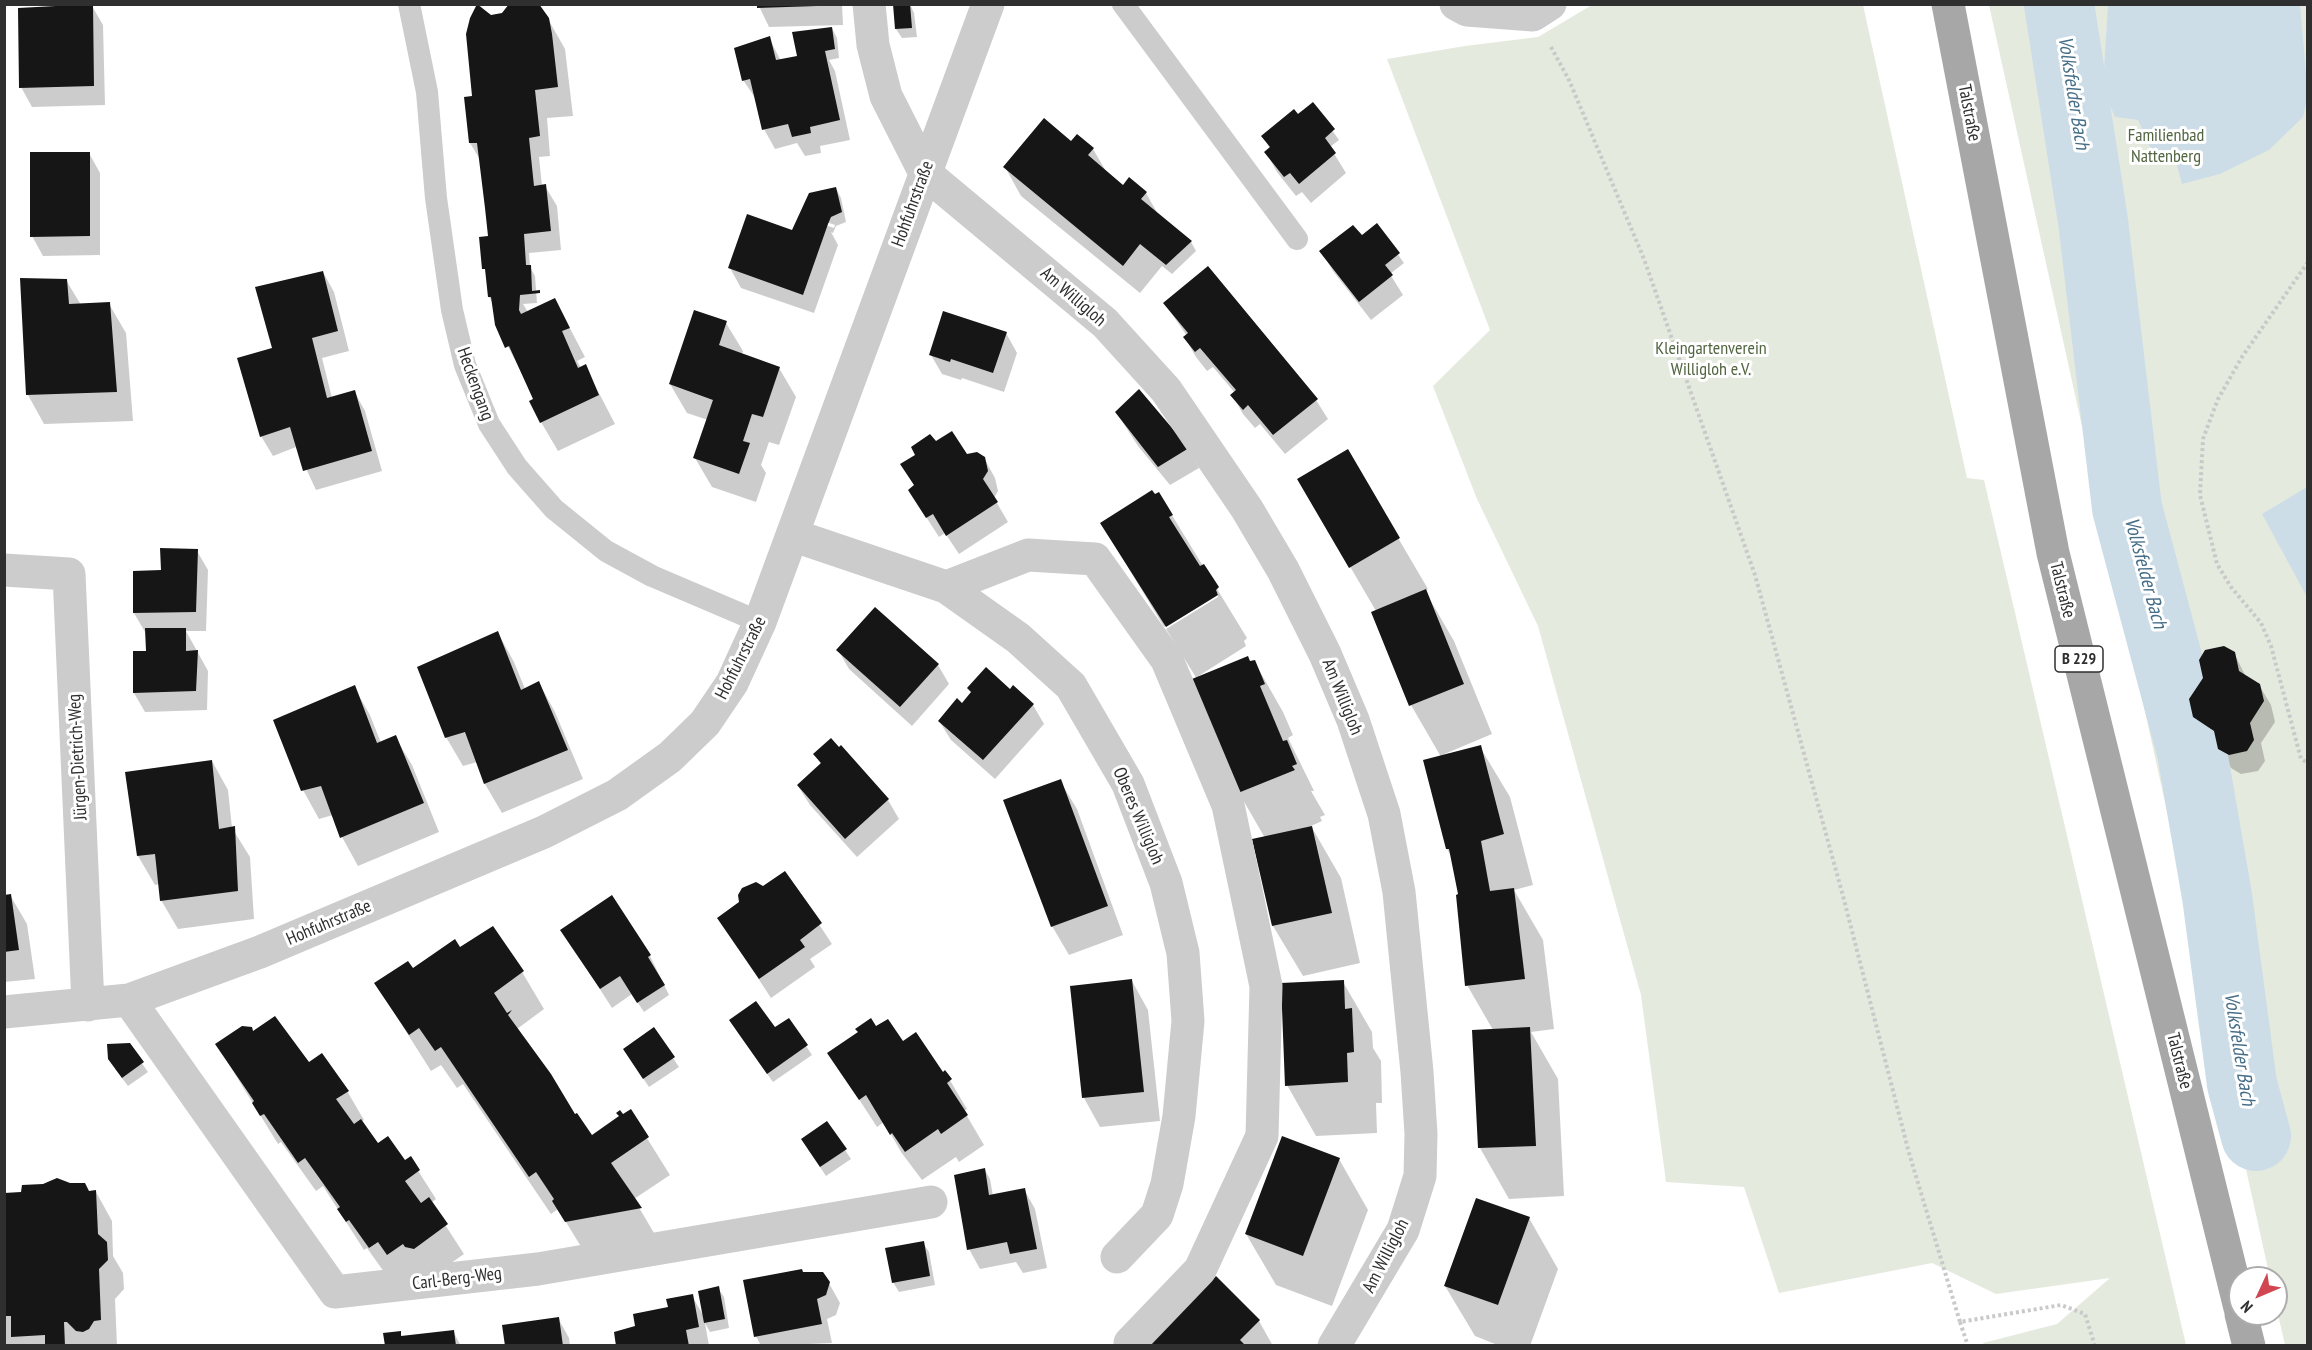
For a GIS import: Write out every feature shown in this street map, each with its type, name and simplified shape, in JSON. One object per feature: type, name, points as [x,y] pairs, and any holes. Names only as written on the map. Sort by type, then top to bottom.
[{"type":"main road","name":"Talstraße","points":[[1948,4],[2053,553],[2230,1266]]},
{"type":"main road","points":[[2244,1326],[2249,1346]]},
{"type":"street","points":[[869,4],[873,45],[886,96],[925,173]]},
{"type":"street","name":"Hohfuhrstraße","points":[[4,1012],[129,1000],[271,947],[544,832],[617,795],[670,757],[705,723],[732,683],[760,622],[988,4]]},
{"type":"street","points":[[1456,4],[1467,10],[1541,10]]},
{"type":"street","name":"Am Willigloh","points":[[925,173],[1105,323],[1166,390],[1247,509],[1283,570],[1325,654],[1353,720],[1384,814],[1399,892],[1417,1083],[1420,1176],[1403,1230],[1334,1346]]},
{"type":"street","name":"Oberes Willigloh","points":[[792,536],[945,587],[1018,638],[1071,686],[1128,784],[1166,883],[1183,953],[1188,1021],[1179,1116],[1167,1184],[1157,1215],[1117,1257]]},
{"type":"street","points":[[945,587],[1028,555],[1095,559],[1167,660],[1228,805],[1266,986],[1262,1136],[1200,1270],[1131,1343]]},
{"type":"street","name":"Jürgen-Dietrich-Weg","points":[[4,570],[69,574],[88,1005]]},
{"type":"street","name":"Carl-Berg-Weg","points":[[129,1000],[335,1292],[538,1269],[931,1202]]},
{"type":"lane","name":"Heckengang","points":[[409,4],[427,92],[436,198],[452,310],[465,365],[489,424],[517,467],[554,509],[606,551],[652,576],[760,622]]},
{"type":"lane","points":[[1123,4],[1297,239]]},
{"type":"path","points":[[1541,10],[1644,259],[1755,575],[1843,896],[1909,1154],[1968,1346]]},
{"type":"path","points":[[2307,262],[2242,357],[2218,399],[2203,439],[2200,495],[2217,564],[2231,587],[2261,623],[2271,646],[2301,759],[2307,762]]},
{"type":"path","points":[[1960,1322],[2061,1305],[2085,1314],[2095,1346]]},
{"type":"green space","name":"Kleingartenverein Willigloh e.V.","points":[[1592,5],[1863,5],[1967,478],[1984,480],[2186,1345],[1984,1345],[1983,1343],[2057,1324],[2110,1278],[1996,1294],[1932,1263],[1779,1293],[1744,1187],[1666,1182],[1641,995],[1538,626],[1477,499],[1433,386],[1490,330],[1387,59],[1538,37]]},
{"type":"green space","name":"Familienbad Nattenberg","points":[[1989,5],[2307,5],[2307,1345],[2285,1345],[2281,1326],[2288,1326],[2288,1266],[2267,1266]]},
{"type":"shaded area","points":[[2108,5],[2300,5],[2308,95],[2303,117],[2269,150],[2220,174],[2182,184],[2175,158],[2155,158],[2138,120],[2115,117],[2109,103],[2102,102]]},
{"type":"shaded area","points":[[2307,487],[2307,597],[2262,514]]},
{"type":"building","points":[[93,4],[94,86],[19,88],[18,8]]},
{"type":"building","points":[[477,4],[491,15],[502,13],[509,4],[539,4],[549,18],[552,34],[558,87],[535,90],[540,136],[529,138],[534,186],[546,184],[551,231],[524,234],[526,265],[531,265],[532,291],[540,290],[540,293],[520,295],[519,310],[521,314],[555,298],[570,328],[562,331],[578,368],[586,364],[599,395],[540,423],[529,401],[533,399],[509,346],[505,348],[495,325],[491,297],[488,297],[485,269],[482,269],[479,237],[488,236],[477,143],[469,143],[464,97],[472,96],[466,34]]},
{"type":"building","points":[[757,4],[817,4],[817,6],[757,8]]},
{"type":"building","points":[[893,4],[910,4],[912,28],[895,29]]},
{"type":"building","points":[[832,27],[835,49],[825,51],[840,120],[810,127],[811,133],[792,137],[788,124],[762,130],[750,79],[742,81],[734,48],[770,36],[776,60],[797,56],[792,32]]},
{"type":"building","points":[[1313,102],[1335,129],[1325,138],[1336,153],[1299,184],[1290,173],[1284,177],[1264,152],[1270,147],[1261,136],[1294,109],[1298,114]]},
{"type":"building","points":[[1044,118],[1071,141],[1077,134],[1094,148],[1088,155],[1123,185],[1129,177],[1147,192],[1141,199],[1192,241],[1166,265],[1140,244],[1123,266],[1003,167]]},
{"type":"building","points":[[30,152],[90,152],[90,236],[30,237]]},
{"type":"building","points":[[836,187],[842,212],[831,217],[803,295],[728,268],[747,214],[792,230],[809,193]]},
{"type":"building","points":[[1377,223],[1400,253],[1385,265],[1393,275],[1359,302],[1319,251],[1353,225],[1362,235]]},
{"type":"building","points":[[1208,266],[1318,399],[1273,435],[1248,405],[1243,410],[1230,395],[1236,390],[1200,348],[1195,352],[1183,337],[1188,333],[1163,303]]},
{"type":"building","points":[[323,271],[338,331],[312,338],[327,398],[355,390],[372,451],[303,471],[290,427],[260,437],[237,358],[272,348],[255,287]]},
{"type":"building","points":[[20,278],[67,279],[69,304],[110,302],[117,392],[26,395]]},
{"type":"building","points":[[694,310],[727,321],[719,345],[780,367],[763,417],[752,414],[743,441],[750,443],[739,474],[693,458],[713,400],[669,384]]},
{"type":"building","points":[[943,311],[1007,332],[993,373],[951,359],[950,362],[929,355]]},
{"type":"building","points":[[1139,389],[1189,448],[1158,467],[1115,412]]},
{"type":"building","points":[[952,431],[967,454],[977,452],[985,457],[988,471],[983,479],[998,502],[946,536],[933,514],[926,518],[908,490],[914,485],[900,464],[915,455],[911,447],[930,434],[936,441]]},
{"type":"building","points":[[1348,449],[1400,538],[1349,568],[1297,479]]},
{"type":"building","points":[[1152,490],[1155,494],[1159,492],[1173,515],[1169,517],[1200,566],[1204,564],[1219,587],[1216,590],[1218,595],[1166,627],[1100,523]]},
{"type":"building","points":[[160,548],[198,549],[196,612],[133,613],[133,571],[161,570]]},
{"type":"building","points":[[1426,589],[1464,684],[1409,706],[1371,612]]},
{"type":"building","points":[[875,607],[939,664],[900,707],[836,650]]},
{"type":"building","points":[[145,628],[186,628],[186,651],[198,650],[196,691],[133,693],[133,651],[146,651]]},
{"type":"building","points":[[498,631],[521,690],[539,681],[568,750],[484,784],[465,732],[445,738],[417,667]]},
{"type":"building","points":[[2224,646],[2235,652],[2239,671],[2260,684],[2264,701],[2250,723],[2254,740],[2247,751],[2229,755],[2218,749],[2214,731],[2193,717],[2189,699],[2203,678],[2199,660],[2205,650]]},
{"type":"building","points":[[1248,656],[1250,661],[1255,660],[1265,684],[1260,686],[1283,741],[1287,740],[1297,764],[1292,766],[1295,770],[1238,793],[1192,679]]},
{"type":"building","points":[[986,667],[1010,689],[1013,685],[1034,704],[983,760],[938,721],[957,698],[962,703],[971,692],[967,688]]},
{"type":"building","points":[[355,685],[377,743],[396,735],[424,803],[340,838],[321,786],[301,791],[273,720]]},
{"type":"building","points":[[831,738],[839,747],[841,745],[889,799],[845,839],[797,785],[821,763],[813,754]]},
{"type":"building","points":[[1481,745],[1504,834],[1481,841],[1490,891],[1514,888],[1525,979],[1465,986],[1456,895],[1458,894],[1449,849],[1446,849],[1423,760]]},
{"type":"building","points":[[212,760],[219,829],[235,826],[238,891],[160,901],[155,854],[137,856],[125,772]]},
{"type":"building","points":[[1061,779],[1108,906],[1051,927],[1003,800]]},
{"type":"building","points":[[1312,826],[1332,913],[1272,926],[1252,839]]},
{"type":"building","points":[[785,871],[822,923],[800,940],[805,947],[759,979],[717,918],[739,902],[738,895],[742,888],[756,882],[763,886]]},
{"type":"building","points":[[11,894],[19,950],[4,952],[4,895]]},
{"type":"building","points":[[612,895],[651,955],[648,957],[665,985],[637,1003],[620,976],[600,989],[560,930]]},
{"type":"building","points":[[493,926],[524,971],[494,993],[507,1013],[512,1010],[508,1015],[551,1074],[575,1114],[577,1113],[592,1135],[619,1116],[616,1113],[620,1110],[623,1114],[631,1109],[649,1137],[611,1163],[642,1208],[565,1222],[552,1201],[554,1199],[536,1172],[529,1177],[441,1047],[435,1051],[419,1028],[409,1035],[374,983],[408,961],[413,968],[455,939],[460,947]]},
{"type":"building","points":[[1132,979],[1144,1092],[1082,1098],[1070,986]]},
{"type":"building","points":[[1344,980],[1345,1009],[1352,1008],[1354,1052],[1347,1053],[1348,1082],[1285,1086],[1281,983]]},
{"type":"building","points":[[756,1001],[775,1027],[789,1018],[808,1045],[767,1074],[729,1020]]},
{"type":"building","points":[[275,1016],[309,1062],[322,1053],[349,1091],[336,1099],[354,1124],[361,1119],[378,1143],[388,1136],[405,1160],[411,1156],[420,1170],[405,1181],[421,1203],[429,1197],[448,1224],[414,1249],[405,1247],[403,1244],[387,1255],[378,1242],[369,1248],[349,1220],[346,1222],[337,1209],[340,1207],[305,1158],[298,1163],[264,1114],[260,1116],[252,1103],[254,1101],[215,1044],[242,1026],[252,1027],[253,1031]]},
{"type":"building","points":[[871,1018],[876,1026],[888,1019],[903,1041],[916,1032],[943,1072],[945,1070],[952,1079],[947,1083],[968,1115],[941,1134],[938,1129],[905,1152],[892,1133],[890,1135],[866,1095],[859,1100],[827,1053],[858,1032],[855,1029]]},
{"type":"building","points":[[654,1027],[675,1057],[643,1079],[623,1049]]},
{"type":"building","points":[[1530,1027],[1536,1146],[1478,1148],[1472,1030]]},
{"type":"building","points":[[130,1043],[144,1062],[122,1078],[108,1059],[107,1044]]},
{"type":"building","points":[[827,1121],[847,1149],[820,1167],[801,1139]]},
{"type":"building","points":[[1282,1136],[1340,1158],[1303,1256],[1245,1234]]},
{"type":"building","points":[[985,1168],[989,1195],[1025,1188],[1037,1249],[1010,1254],[1007,1242],[967,1250],[954,1175]]},
{"type":"building","points":[[57,1178],[70,1183],[85,1183],[89,1191],[96,1190],[98,1234],[107,1242],[108,1260],[99,1269],[101,1320],[94,1321],[89,1329],[83,1332],[76,1331],[64,1322],[65,1346],[45,1346],[45,1335],[11,1337],[11,1316],[4,1316],[4,1193],[21,1192],[22,1185],[43,1184]]},
{"type":"building","points":[[1476,1198],[1530,1217],[1498,1305],[1444,1286]]},
{"type":"building","points":[[924,1241],[930,1276],[892,1283],[885,1248]]},
{"type":"building","points":[[802,1269],[803,1272],[823,1272],[830,1282],[826,1295],[817,1299],[822,1324],[754,1337],[743,1280]]},
{"type":"building","points":[[1216,1276],[1260,1320],[1240,1340],[1246,1346],[1148,1346]]},
{"type":"building","points":[[719,1286],[725,1319],[704,1323],[698,1291]]},
{"type":"building","points":[[693,1294],[699,1327],[686,1330],[689,1346],[616,1346],[614,1332],[635,1326],[633,1314],[668,1307],[666,1299]]},
{"type":"building","points":[[559,1317],[563,1346],[505,1346],[502,1325]]},
{"type":"building","points":[[454,1330],[456,1346],[385,1346],[383,1333],[401,1331],[401,1336]]},
{"type":"waterway","name":"Volksfelder Bach","points":[[2059,4],[2093,221],[2127,508],[2192,752],[2217,896],[2242,1084],[2256,1136]]}]
